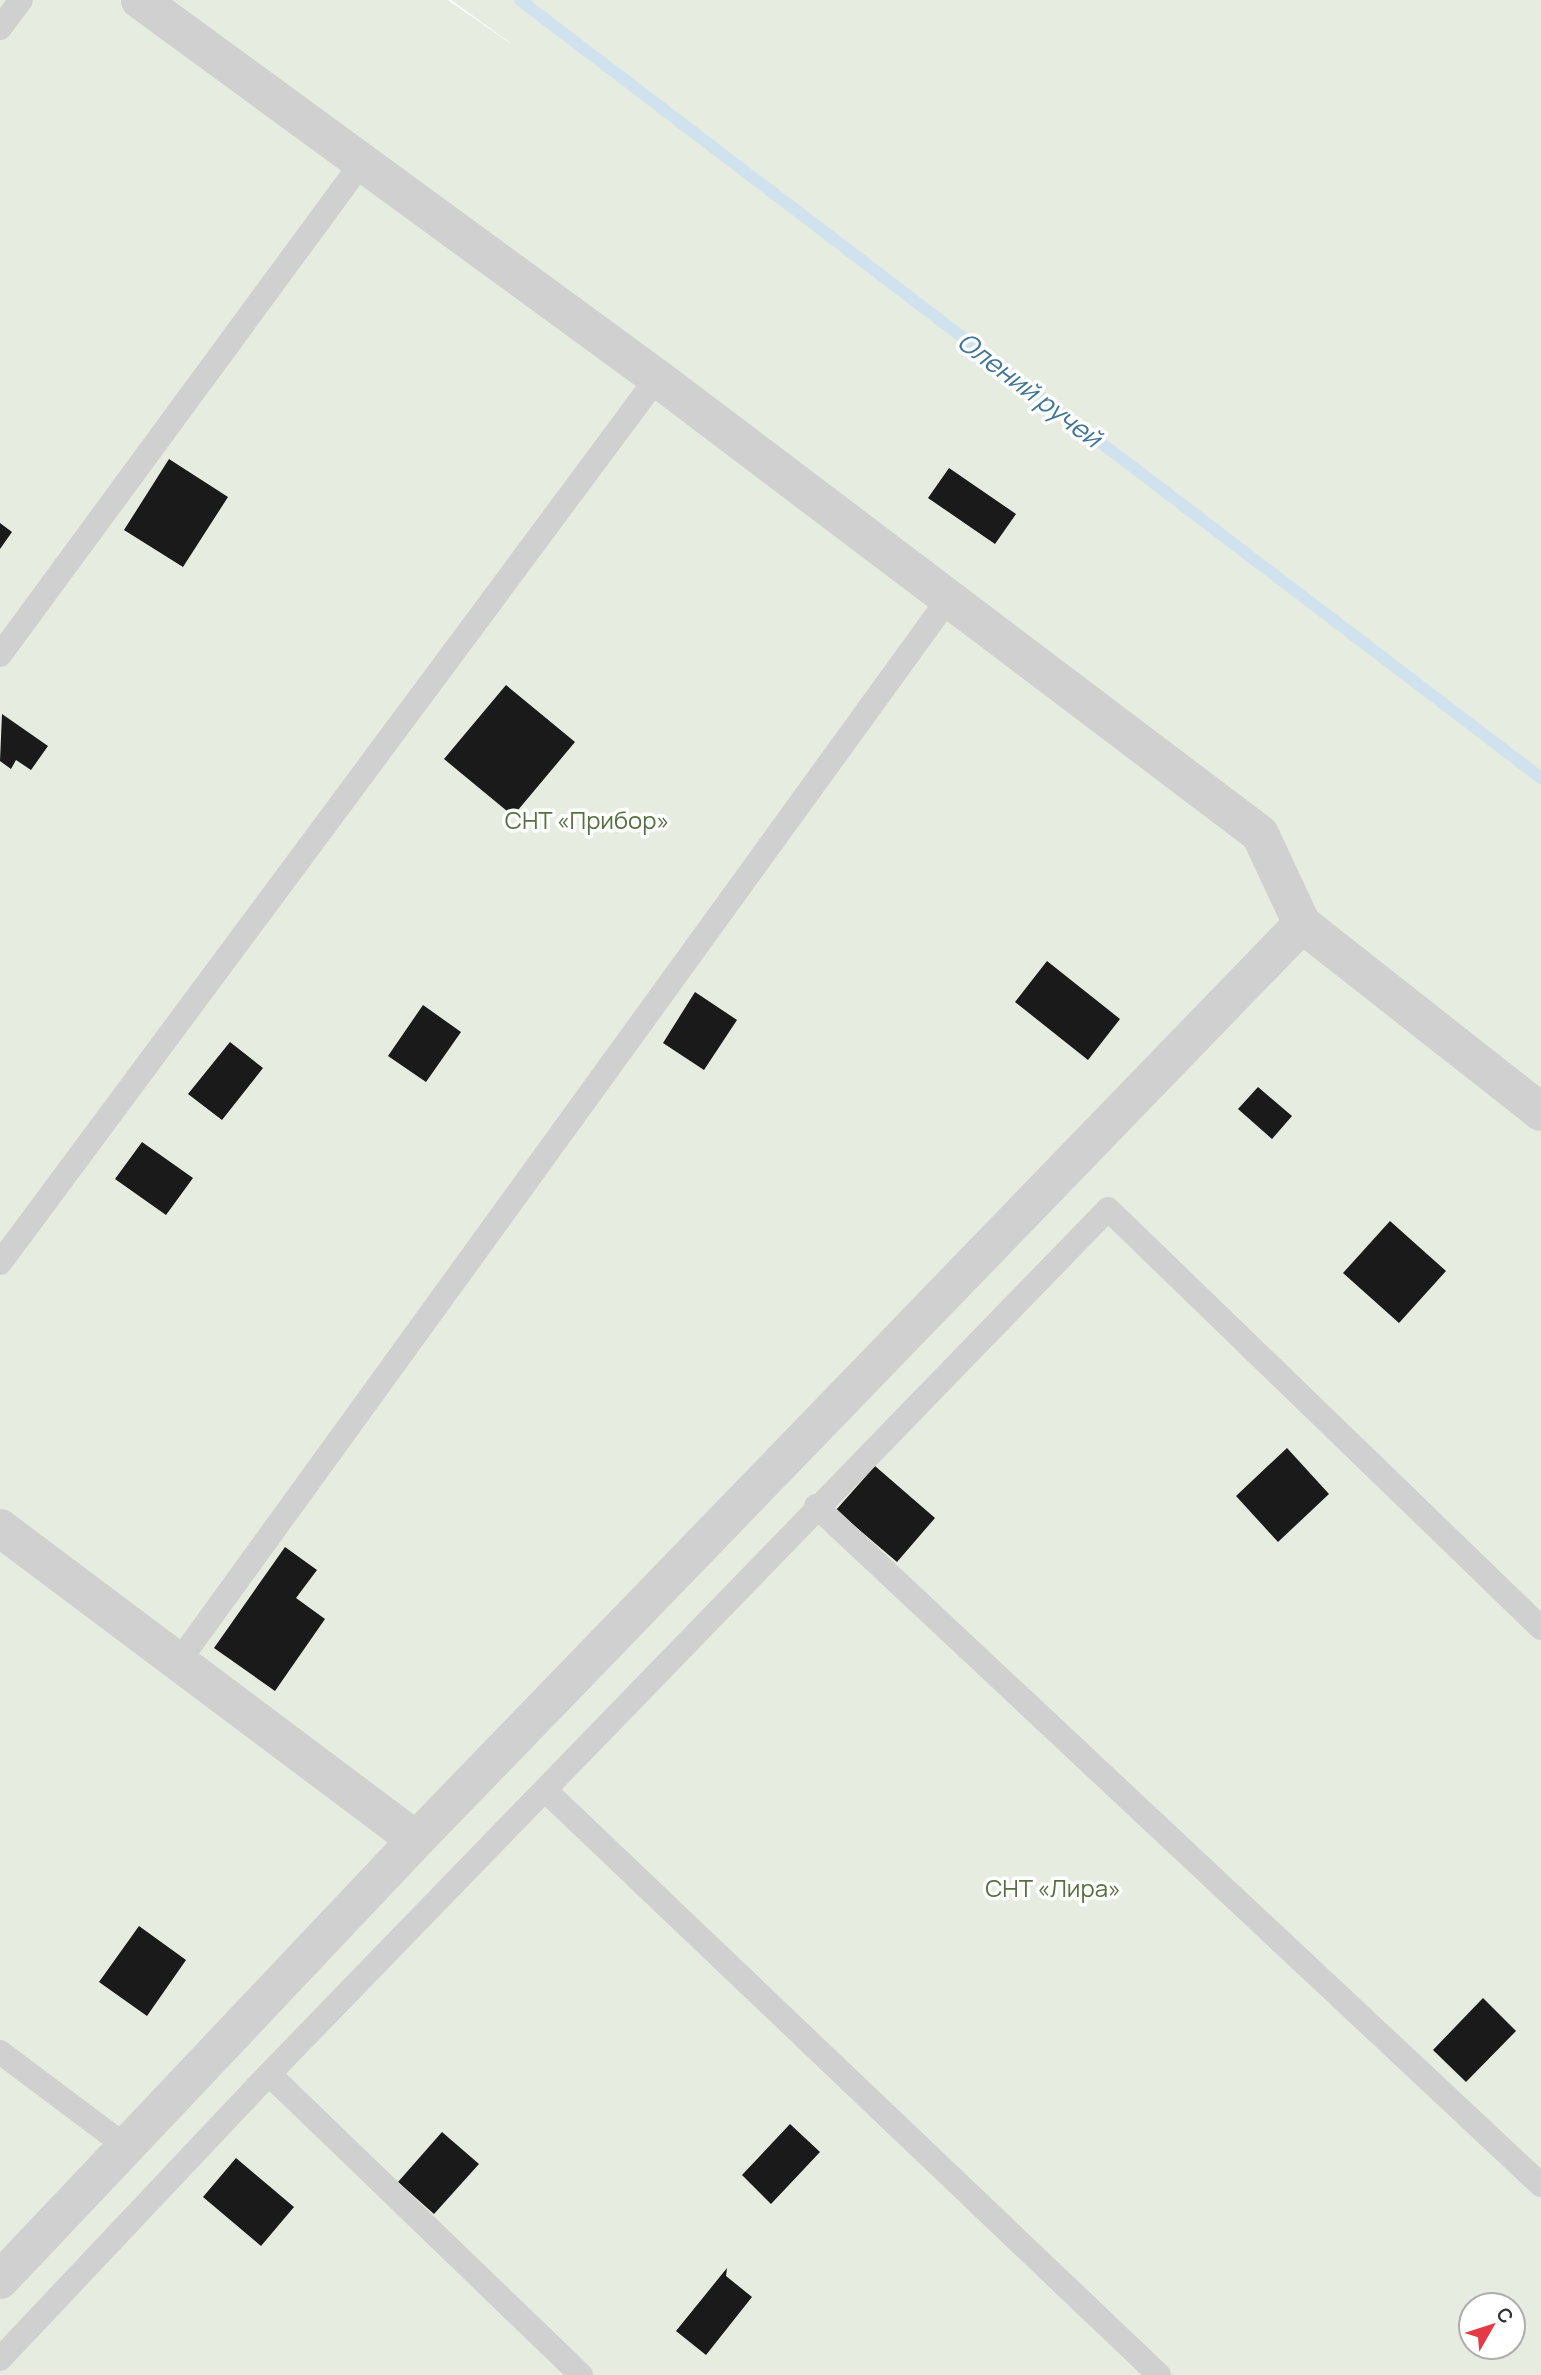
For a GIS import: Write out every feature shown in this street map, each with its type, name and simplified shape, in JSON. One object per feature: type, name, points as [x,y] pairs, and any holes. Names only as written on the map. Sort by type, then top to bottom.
[{"type":"street","points":[[140,0],[657,378],[1260,834],[1302,924],[1541,1112]]},
{"type":"street","points":[[0,2280],[416,1840],[1302,924]]},
{"type":"street","points":[[0,1528],[416,1840]]},
{"type":"lane","points":[[0,28],[21,0]]},
{"type":"lane","points":[[0,655],[363,161]]},
{"type":"lane","points":[[0,1263],[657,378]]},
{"type":"lane","points":[[179,1661],[949,598]]},
{"type":"lane","points":[[0,2359],[269,2074],[546,1791],[816,1506],[1108,1209],[1541,1628]]},
{"type":"lane","points":[[816,1506],[1541,2185]]},
{"type":"lane","points":[[546,1791],[1159,2375]]},
{"type":"lane","points":[[0,2052],[124,2146]]},
{"type":"lane","points":[[269,2074],[581,2375]]},
{"type":"green space","points":[[0,0],[448,0],[524,53],[451,0],[1541,0],[1541,2375],[0,2375]]},
{"type":"building","points":[[169,459],[228,497],[183,567],[124,530]]},
{"type":"building","points":[[949,468],[1016,514],[995,544],[928,498]]},
{"type":"building","points":[[0,523],[12,532],[0,549]]},
{"type":"building","points":[[506,685],[575,742],[513,816],[444,759]]},
{"type":"building","points":[[2,714],[48,746],[31,770],[16,760],[11,769],[0,761]]},
{"type":"building","points":[[1047,961],[1120,1019],[1088,1060],[1015,1002]]},
{"type":"building","points":[[695,992],[737,1020],[704,1070],[663,1043]]},
{"type":"building","points":[[423,1005],[461,1032],[426,1082],[388,1056]]},
{"type":"building","points":[[230,1042],[263,1068],[222,1120],[188,1094]]},
{"type":"building","points":[[1258,1087],[1292,1116],[1272,1139],[1238,1109]]},
{"type":"building","points":[[142,1142],[193,1178],[166,1215],[115,1179]]},
{"type":"building","points":[[1390,1221],[1446,1271],[1399,1323],[1343,1273]]},
{"type":"building","points":[[1287,1448],[1329,1494],[1278,1542],[1236,1496]]},
{"type":"building","points":[[875,1466],[935,1518],[897,1562],[836,1510]]},
{"type":"building","points":[[285,1547],[317,1570],[296,1598],[325,1619],[275,1691],[214,1648]]},
{"type":"building","points":[[139,1926],[186,1960],[147,2016],[99,1982]]},
{"type":"building","points":[[1483,1998],[1516,2031],[1466,2082],[1433,2050]]},
{"type":"building","points":[[790,2124],[820,2152],[771,2204],[742,2175]]},
{"type":"building","points":[[442,2132],[479,2164],[434,2214],[398,2182]]},
{"type":"building","points":[[236,2158],[294,2207],[261,2246],[203,2197]]},
{"type":"building","points":[[727,2268],[726,2276],[752,2297],[706,2355],[676,2331]]},
{"type":"waterway","name":"Олений ручей","points":[[520,0],[1541,778]]},
{"type":"park label","name":"СНТ «Прибор»","points":[[587,819]]},
{"type":"park label","name":"СНТ «Лира»","points":[[1053,1887]]}]
